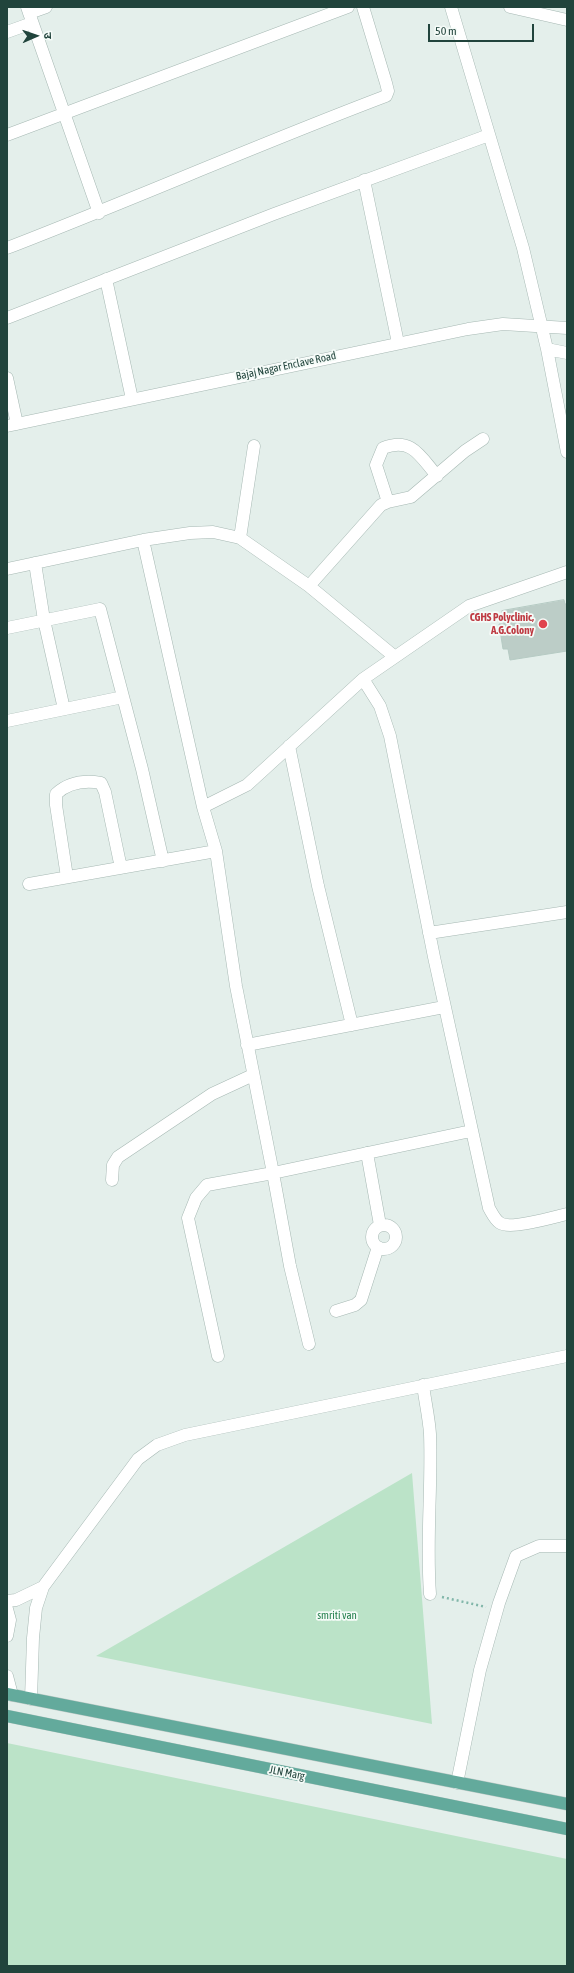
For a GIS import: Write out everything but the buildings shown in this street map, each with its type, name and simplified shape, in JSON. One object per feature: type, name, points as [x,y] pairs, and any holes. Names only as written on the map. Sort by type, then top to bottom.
[{"type":"main road","points":[[10,1695],[567,1804]]},
{"type":"main road","name":"JLN Marg","points":[[7,1716],[567,1829]]},
{"type":"street","points":[[7,32],[29,14],[46,7]]},
{"type":"street","points":[[7,135],[64,115],[348,7]]},
{"type":"street","points":[[7,248],[386,96],[388,91],[386,83],[363,7]]},
{"type":"street","points":[[451,7],[523,248],[547,349],[567,452]]},
{"type":"street","points":[[510,7],[567,20]]},
{"type":"street","points":[[29,14],[99,212]]},
{"type":"street","points":[[7,318],[364,180],[489,135]]},
{"type":"street","points":[[364,180],[398,343]]},
{"type":"street","points":[[106,279],[132,399]]},
{"type":"street","name":"Bajaj Nagar Enclave Road","points":[[12,425],[468,329],[496,325],[567,328]]},
{"type":"street","points":[[547,349],[567,353]]},
{"type":"street","points":[[7,378],[12,425]]},
{"type":"street","points":[[309,586],[381,505],[411,497],[465,451],[483,439]]},
{"type":"street","points":[[388,502],[376,465],[383,448],[394,444],[403,444],[416,450],[437,476]]},
{"type":"street","points":[[240,538],[254,446]]},
{"type":"street","points":[[7,569],[143,540],[190,533],[213,532],[240,538],[309,586],[395,657]]},
{"type":"street","points":[[143,540],[203,807],[216,851],[236,986],[290,1266],[309,1344]]},
{"type":"street","points":[[34,563],[44,620],[64,709]]},
{"type":"street","points":[[203,807],[247,785],[363,679],[468,606],[567,572]]},
{"type":"street","points":[[7,628],[100,609],[142,769],[163,861]]},
{"type":"street","points":[[363,679],[380,706],[390,736],[444,1007],[489,1208],[498,1222],[504,1225],[513,1225],[567,1214]]},
{"type":"street","points":[[7,721],[123,697]]},
{"type":"street","points":[[289,746],[318,886],[352,1025]]},
{"type":"street","points":[[67,877],[56,805],[56,794],[64,787],[76,783],[101,783],[105,792],[121,868]]},
{"type":"street","points":[[29,884],[216,851]]},
{"type":"street","points":[[429,933],[567,915]]},
{"type":"street","points":[[248,1045],[444,1007]]},
{"type":"street","points":[[112,1180],[113,1165],[118,1156],[212,1094],[254,1075]]},
{"type":"street","points":[[218,1356],[188,1218],[196,1198],[207,1185],[273,1173],[471,1131]]},
{"type":"street","points":[[367,1153],[380,1225]]},
{"type":"street","points":[[380,1225],[390,1226],[396,1235],[395,1242],[390,1247],[384,1249],[378,1247],[373,1242],[372,1237],[375,1228],[380,1225]]},
{"type":"street","points":[[336,1311],[355,1305],[361,1300],[378,1247]]},
{"type":"street","points":[[31,1699],[36,1608],[43,1587],[138,1459],[157,1445],[185,1435],[567,1356]]},
{"type":"street","points":[[423,1385],[430,1432],[427,1562],[430,1594]]},
{"type":"street","points":[[457,1783],[480,1670],[497,1609],[516,1556],[539,1546],[567,1546]]},
{"type":"street","points":[[7,1601],[16,1600],[43,1587]]},
{"type":"street","points":[[7,1609],[10,1620],[7,1636]]},
{"type":"street","points":[[7,1676],[10,1695]]},
{"type":"path","points":[[430,1594],[497,1609]]},
{"type":"green space","name":"smriti van","points":[[412,1473],[432,1724],[96,1656]]},
{"type":"green space","points":[[7,1743],[567,1859],[567,1966],[7,1966]]},
{"type":"place","name":"CGHS Polyclinic, A.G.Colony","points":[[543,624]]}]
